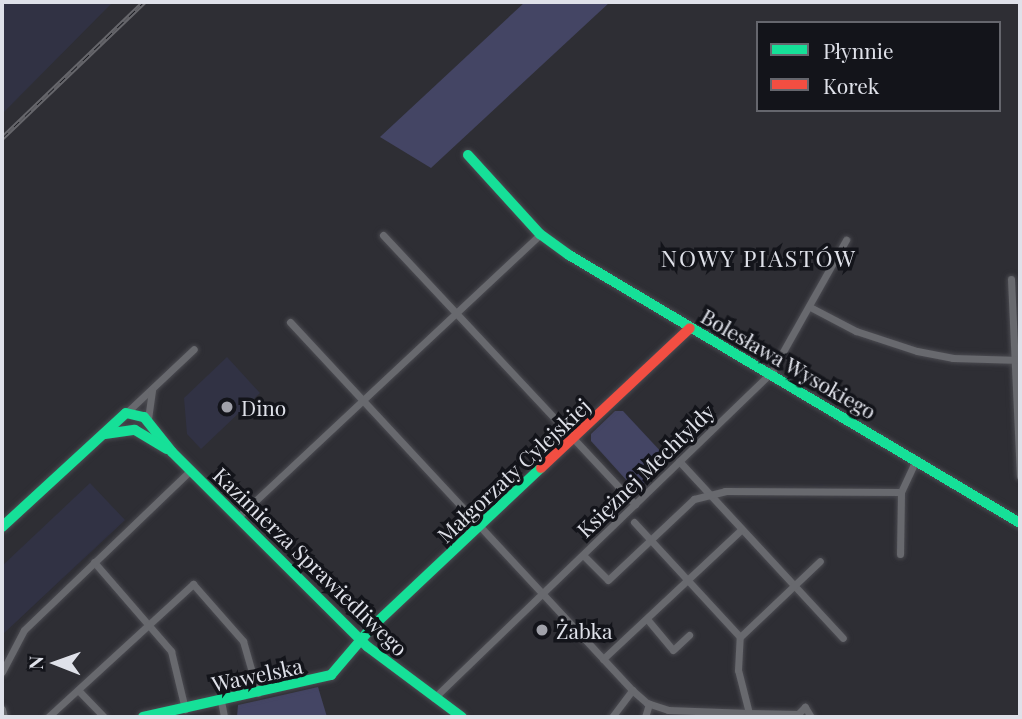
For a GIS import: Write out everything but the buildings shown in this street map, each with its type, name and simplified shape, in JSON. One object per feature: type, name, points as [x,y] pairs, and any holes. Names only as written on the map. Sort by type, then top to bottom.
[{"type":"street","name":"Bolesława Wysokiego","points":[[468,155],[540,234],[690,328],[1018,519]]},
{"type":"street","points":[[237,517],[540,234]]},
{"type":"street","points":[[383,236],[635,503]]},
{"type":"street","name":"Księżnej Mechtyldy","points":[[434,698],[771,373],[846,240]]},
{"type":"street","points":[[1011,279],[1017,361],[1020,476]]},
{"type":"street","points":[[810,307],[856,331],[917,351],[1017,361]]},
{"type":"street","points":[[290,322],[632,690],[649,704],[668,710],[749,715],[798,716],[807,708],[811,717]]},
{"type":"street","name":"Małgorzaty Cylejskiej","points":[[361,640],[575,440],[690,328]]},
{"type":"street","points":[[2,527],[194,349]]},
{"type":"street","points":[[149,423],[147,403],[154,386]]},
{"type":"street","name":"Kazimierza Sprawiedliwego","points":[[126,413],[138,414],[149,423],[190,471],[361,640],[462,717]]},
{"type":"street","name":"Kazimierza Sprawiedliwego","points":[[126,413],[140,432],[172,452]]},
{"type":"street","points":[[103,435],[121,429],[140,432]]},
{"type":"street","points":[[900,554],[901,492],[916,460]]},
{"type":"street","points":[[679,461],[843,638]]},
{"type":"street","points":[[2,672],[24,630],[190,471]]},
{"type":"street","points":[[583,555],[608,580],[707,492],[901,492]]},
{"type":"street","points":[[634,522],[740,637]]},
{"type":"street","points":[[603,659],[742,529]]},
{"type":"street","points":[[749,715],[738,670],[740,637],[820,561]]},
{"type":"street","points":[[94,562],[171,651],[185,709]]},
{"type":"street","points":[[48,717],[193,584],[243,641],[258,693]]},
{"type":"street","points":[[647,620],[673,650],[689,635]]},
{"type":"street","name":"Wawelska","points":[[144,717],[323,679],[361,640]]},
{"type":"street","points":[[78,690],[104,717]]},
{"type":"street","points":[[612,717],[632,690]]},
{"type":"street","points":[[220,701],[224,717]]},
{"type":"street","points":[[645,717],[649,704]]},
{"type":"street","points":[[2,709],[4,717]]},
{"type":"shaded area","points":[[2,2],[112,3],[2,114]]},
{"type":"shaded area","points":[[525,2],[610,2],[431,168],[380,137]]},
{"type":"shaded area","points":[[227,357],[260,393],[201,449],[187,434],[184,398]]},
{"type":"shaded area","points":[[615,411],[623,411],[664,455],[664,464],[643,484],[629,483],[591,441],[591,434]]},
{"type":"shaded area","points":[[90,483],[125,520],[2,635],[2,566]]},
{"type":"shaded area","points":[[318,687],[327,717],[237,717],[238,705]]},
{"type":"railway","points":[[2,138],[144,2]]},
{"type":"traffic: fast","points":[[468,155],[540,234],[569,255],[1020,523]]},
{"type":"traffic: fast","points":[[126,413],[144,417],[172,452],[368,647],[462,717]]},
{"type":"traffic: fast","points":[[2,527],[126,413]]},
{"type":"traffic: fast","points":[[105,434],[135,430],[167,449]]},
{"type":"traffic: fast","points":[[143,717],[331,675],[372,627],[541,468]]},
{"type":"traffic: jam","points":[[541,468],[690,328]]},
{"type":"place","name":"Dino","points":[[227,407]]},
{"type":"place","name":"Żabka","points":[[542,630]]},
{"type":"district","name":"NOWY PIASTÓW","points":[[759,258]]}]
